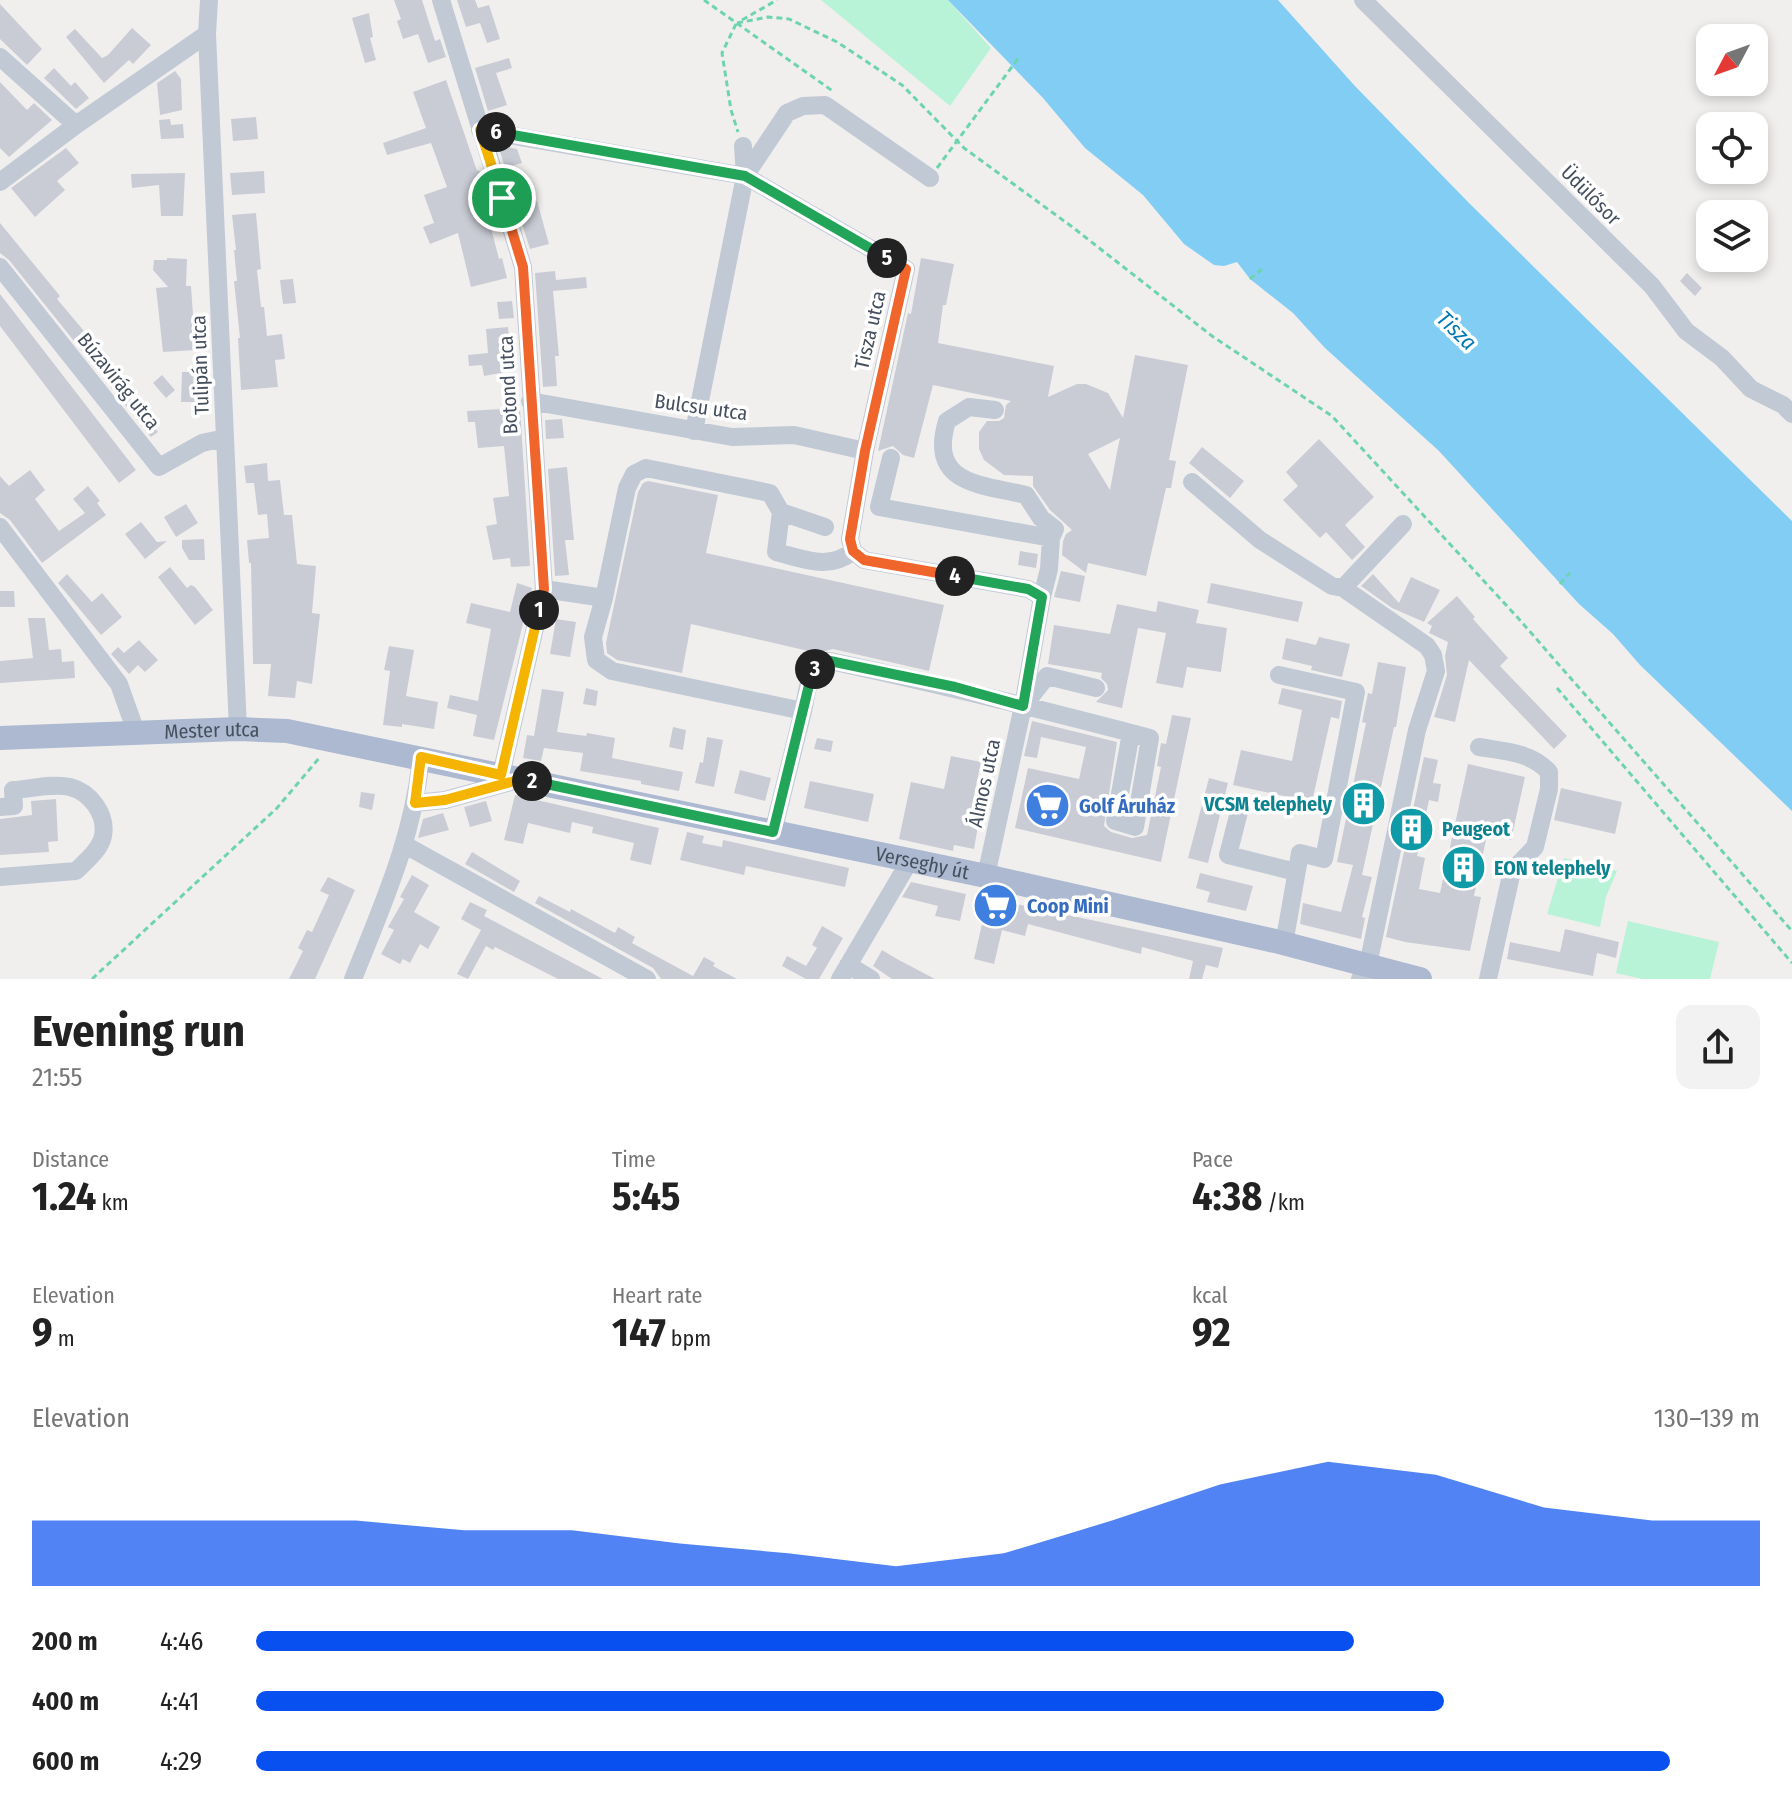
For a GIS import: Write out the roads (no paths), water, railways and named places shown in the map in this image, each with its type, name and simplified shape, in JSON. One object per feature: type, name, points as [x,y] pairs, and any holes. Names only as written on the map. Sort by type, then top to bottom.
[{"type":"main road","name":"Mester utca","points":[[0,738],[238,729],[287,731],[421,757]]},
{"type":"main road","name":"Verseghy út","points":[[421,757],[986,876],[1284,944],[1364,972],[1410,978]]},
{"type":"street","name":"Tulipán utca","points":[[209,0],[207,34],[238,729]]},
{"type":"street","name":"Botond utca","points":[[441,0],[523,267],[544,589],[512,777]]},
{"type":"street","name":"Üdülősor","points":[[1363,0],[1652,286],[1686,331],[1722,358],[1751,389],[1783,405],[1792,414]]},
{"type":"street","points":[[0,182],[207,34]]},
{"type":"street","points":[[0,57],[76,125]]},
{"type":"street","points":[[745,176],[787,113],[803,106],[825,105],[933,173]]},
{"type":"street","points":[[480,130],[745,176]]},
{"type":"street","points":[[694,431],[745,176],[743,146]]},
{"type":"street","name":"Tisza utca","points":[[745,176],[906,269],[865,451],[850,539],[859,556]]},
{"type":"street","name":"Búzavirág utca","points":[[0,267],[159,467],[202,443],[225,438]]},
{"type":"street","name":"Bulcsu utca","points":[[530,401],[732,437],[794,435],[865,451]]},
{"type":"street","points":[[891,458],[879,507],[1051,538],[1055,529],[1041,518],[1026,495],[966,481],[949,471],[943,456],[942,439],[947,421],[969,407],[995,410]]},
{"type":"street","points":[[803,711],[612,671],[596,660],[593,637],[627,488],[634,474],[646,468],[770,493],[781,512],[776,552],[826,563],[859,556],[1028,589],[1042,597]]},
{"type":"street","points":[[1192,482],[1260,540],[1332,586],[1343,588],[1427,646],[1433,655],[1436,671],[1417,730],[1364,972]]},
{"type":"street","points":[[781,512],[825,527]]},
{"type":"street","points":[[1343,588],[1403,524]]},
{"type":"street","points":[[0,527],[119,684],[136,732]]},
{"type":"street","name":"Álmos utca","points":[[986,876],[1023,706],[1049,569],[1051,538]]},
{"type":"street","points":[[544,589],[604,598]]},
{"type":"street","points":[[773,832],[812,673],[819,664],[830,661],[955,687],[1131,733]]},
{"type":"street","points":[[1279,675],[1356,692],[1324,859],[1300,853],[1284,944]]},
{"type":"street","points":[[1023,706],[1047,676],[1096,688]]},
{"type":"street","points":[[1479,747],[1524,755],[1540,762],[1549,772],[1549,789],[1535,847],[1512,871],[1488,979]]},
{"type":"street","points":[[353,979],[405,845],[421,757]]},
{"type":"street","points":[[415,803],[445,800],[512,777]]},
{"type":"street","points":[[0,807],[14,806],[13,790],[68,786],[85,793],[95,803],[103,836],[95,852],[76,871],[0,877]]},
{"type":"street","points":[[1240,808],[1228,855],[1296,872]]},
{"type":"street","points":[[405,845],[647,979]]},
{"type":"street","points":[[871,979],[844,972],[909,862]]},
{"type":"water","name":"Tisza","points":[[948,0],[1278,0],[1354,85],[1469,203],[1792,521],[1792,811],[1579,604],[1439,451],[1325,348],[1293,313],[1250,279],[1237,262],[1214,265],[1184,244],[1143,195],[1085,148],[1043,98]]},
{"type":"place","name":"VCSM telephely","points":[[1363,804]]},
{"type":"place","name":"Golf Áruház","points":[[1048,806]]},
{"type":"place","name":"Peugeot","points":[[1411,829]]},
{"type":"place","name":"EON telephely","points":[[1463,868]]},
{"type":"place","name":"Coop Mini","points":[[996,906]]}]
